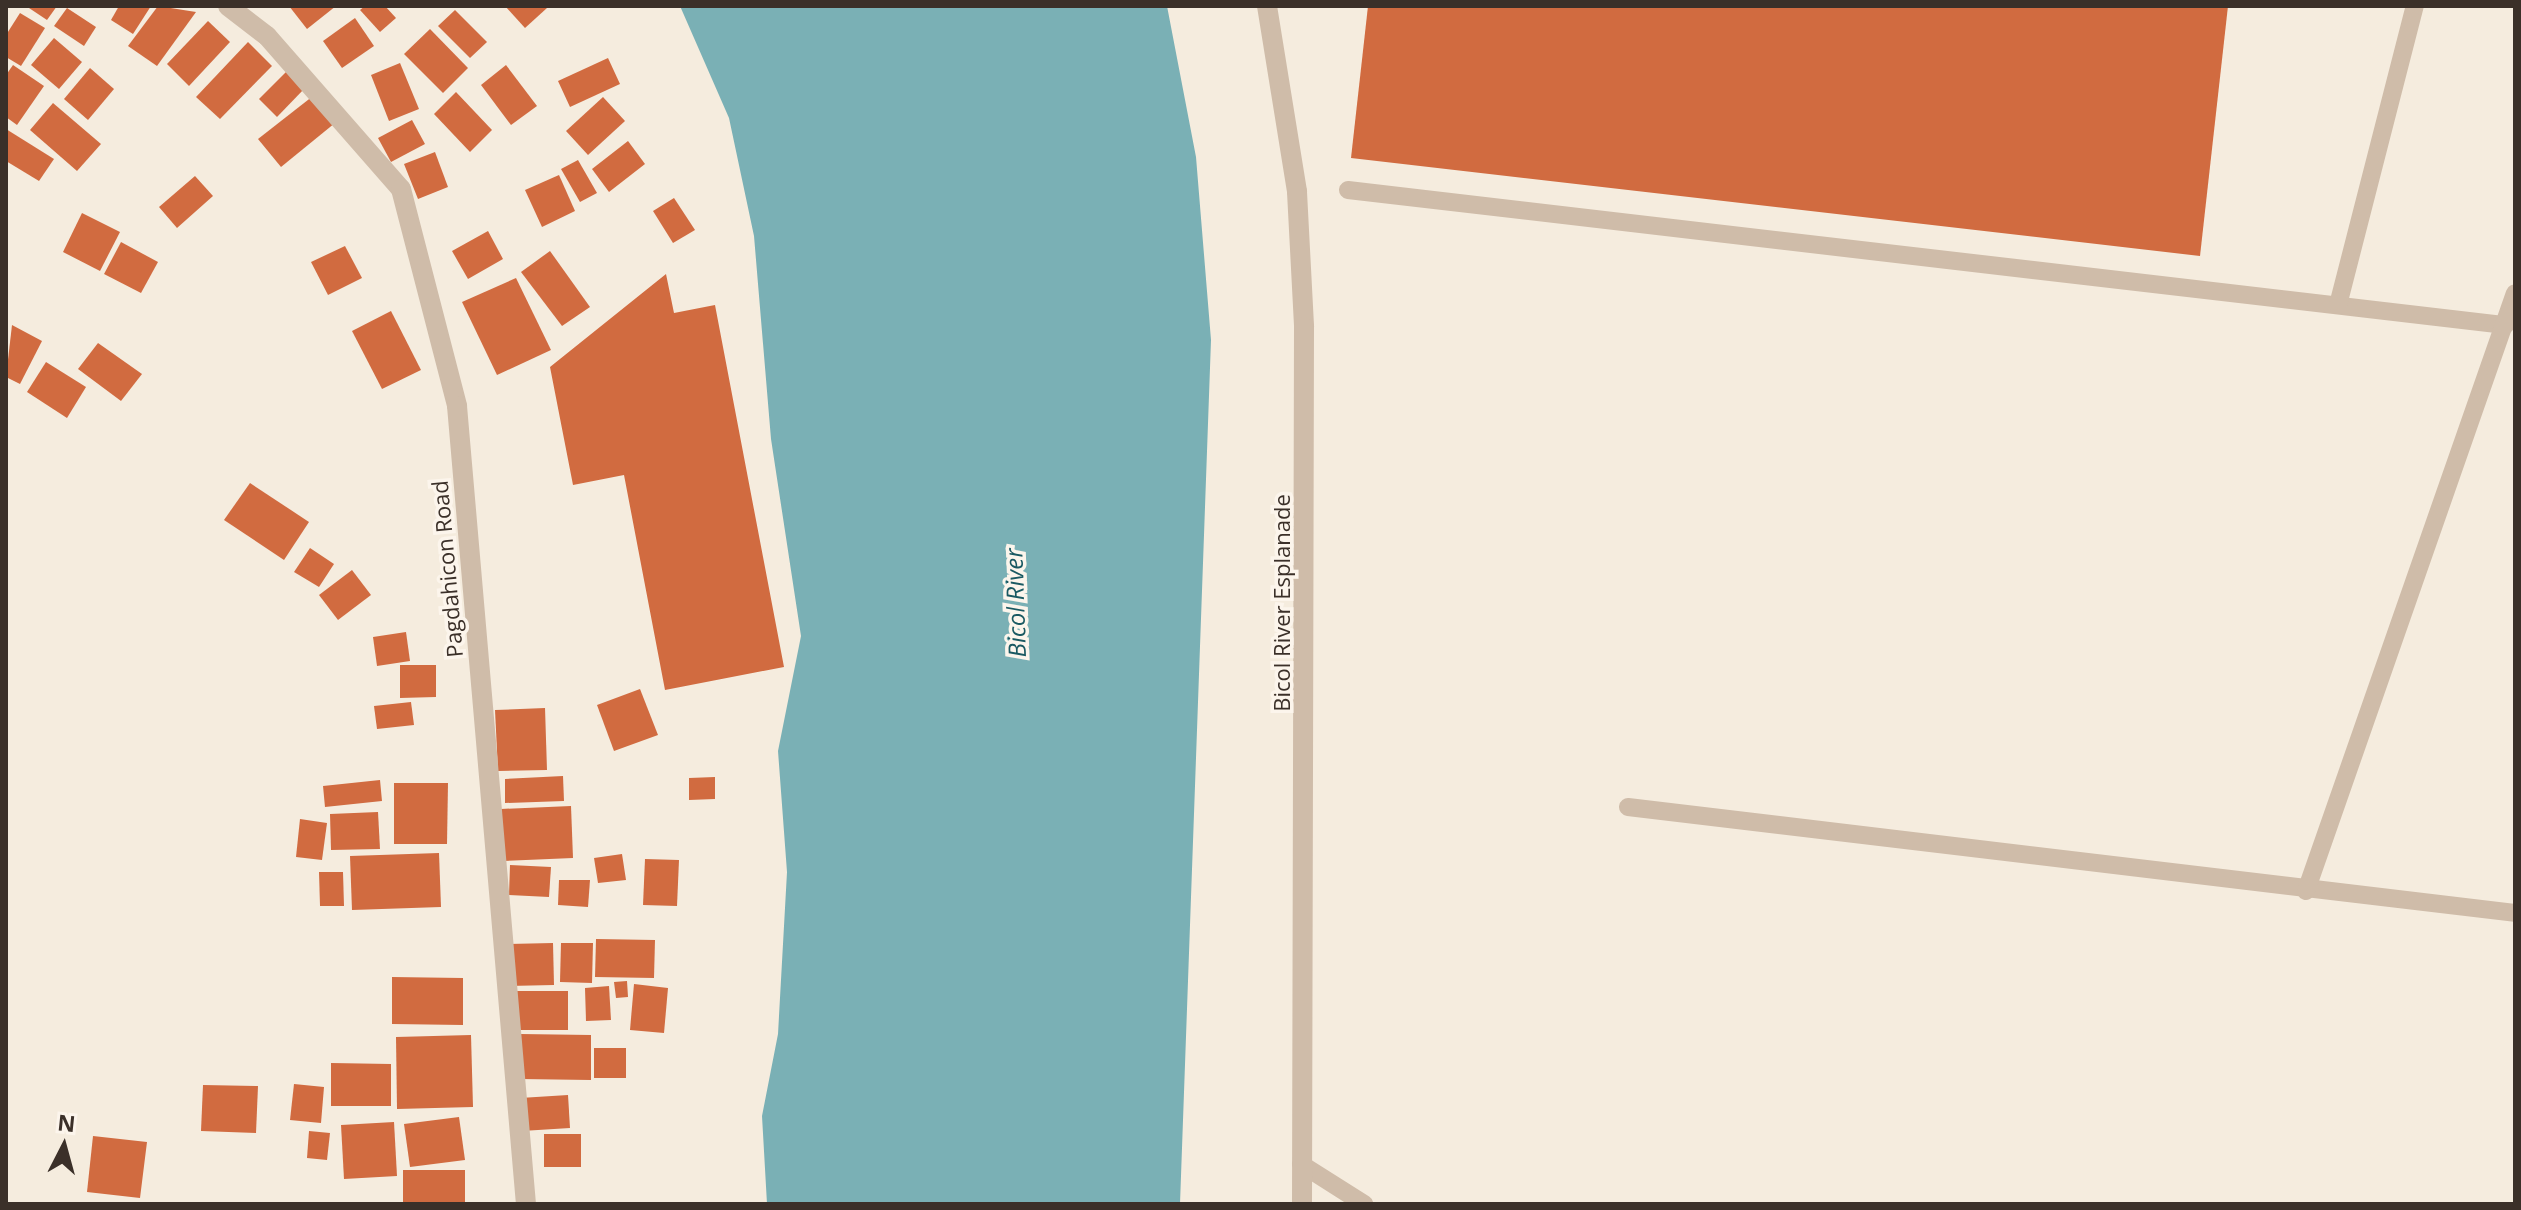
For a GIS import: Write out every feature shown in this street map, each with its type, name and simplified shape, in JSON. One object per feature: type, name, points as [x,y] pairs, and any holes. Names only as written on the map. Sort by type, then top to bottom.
[{"type":"street","name":"Pagdahicon Road","points":[[228,6],[267,36],[401,189],[453,391],[526,1204]]},
{"type":"street","name":"Bicol River Esplanade","points":[[1267,6],[1297,192],[1304,327],[1302,1204]]},
{"type":"lane","points":[[2338,305],[2415,6]]},
{"type":"lane","points":[[1348,190],[2505,325]]},
{"type":"lane","points":[[2306,891],[2515,293]]},
{"type":"lane","points":[[1628,807],[2306,891],[2515,913]]},
{"type":"lane","points":[[1301,1164],[1364,1204]]},
{"type":"water","name":"Bicol River","points":[[680,6],[1167,6],[1196,157],[1211,340],[1180,1204],[767,1204],[762,1116],[778,1034],[787,872],[778,751],[801,636],[771,439],[754,236],[729,118]]},
{"type":"building","points":[[26,6],[57,6],[47,20]]},
{"type":"building","points":[[119,6],[151,6],[133,34],[111,20]]},
{"type":"building","points":[[158,6],[196,12],[157,66],[128,46]]},
{"type":"building","points":[[289,6],[336,6],[307,29]]},
{"type":"building","points":[[365,6],[385,6],[396,18],[380,32],[360,10]]},
{"type":"building","points":[[505,6],[546,6],[547,8],[525,28]]},
{"type":"building","points":[[1368,6],[2228,6],[2200,256],[1351,158]]},
{"type":"building","points":[[67,8],[96,27],[84,46],[54,26]]},
{"type":"building","points":[[455,10],[487,42],[470,58],[438,26]]},
{"type":"building","points":[[20,13],[45,28],[21,66],[6,57],[6,35]]},
{"type":"building","points":[[355,18],[374,46],[342,68],[323,41]]},
{"type":"building","points":[[208,21],[230,42],[189,86],[167,64]]},
{"type":"building","points":[[430,29],[468,68],[443,93],[404,54]]},
{"type":"building","points":[[54,38],[82,62],[59,89],[31,65]]},
{"type":"building","points":[[248,42],[272,66],[220,119],[196,97]]},
{"type":"building","points":[[608,58],[620,84],[570,107],[558,81]]},
{"type":"building","points":[[400,63],[419,109],[389,121],[371,75]]},
{"type":"building","points":[[13,65],[44,86],[17,125],[6,117],[6,75]]},
{"type":"building","points":[[506,65],[537,106],[511,125],[481,85]]},
{"type":"building","points":[[90,68],[114,89],[88,120],[64,99]]},
{"type":"building","points":[[287,71],[305,88],[277,117],[259,99]]},
{"type":"building","points":[[456,92],[492,130],[470,152],[434,114]]},
{"type":"building","points":[[313,96],[335,123],[281,167],[258,139]]},
{"type":"building","points":[[603,97],[625,121],[588,155],[566,131]]},
{"type":"building","points":[[53,103],[101,144],[77,171],[30,130]]},
{"type":"building","points":[[412,120],[425,144],[391,162],[378,138]]},
{"type":"building","points":[[6,129],[54,159],[39,181],[6,161]]},
{"type":"building","points":[[628,141],[645,164],[609,192],[592,169]]},
{"type":"building","points":[[435,152],[448,187],[418,199],[404,164]]},
{"type":"building","points":[[578,160],[597,193],[580,202],[561,169]]},
{"type":"building","points":[[559,175],[575,211],[542,227],[525,190]]},
{"type":"building","points":[[195,176],[213,196],[177,228],[159,207]]},
{"type":"building","points":[[674,198],[695,230],[673,243],[653,211]]},
{"type":"building","points":[[82,213],[120,232],[100,271],[63,252]]},
{"type":"building","points":[[488,231],[503,259],[468,279],[452,251]]},
{"type":"building","points":[[121,242],[158,262],[141,293],[104,274]]},
{"type":"building","points":[[345,246],[362,278],[328,295],[311,262]]},
{"type":"building","points":[[550,251],[590,307],[562,326],[521,272]]},
{"type":"building","points":[[666,274],[674,313],[715,305],[784,667],[665,690],[624,475],[573,485],[550,367]]},
{"type":"building","points":[[516,278],[551,350],[497,375],[462,302]]},
{"type":"building","points":[[391,311],[421,370],[382,389],[352,331]]},
{"type":"building","points":[[12,325],[42,341],[20,384],[6,377]]},
{"type":"building","points":[[98,343],[142,374],[121,401],[78,369]]},
{"type":"building","points":[[46,362],[86,387],[67,418],[27,392]]},
{"type":"building","points":[[250,483],[309,522],[284,560],[224,520]]},
{"type":"building","points":[[310,548],[334,564],[319,587],[294,572]]},
{"type":"building","points":[[352,570],[371,595],[338,620],[319,595]]},
{"type":"building","points":[[406,632],[410,661],[377,666],[373,637]]},
{"type":"building","points":[[400,665],[436,665],[436,697],[400,698]]},
{"type":"building","points":[[640,689],[658,735],[614,751],[597,705]]},
{"type":"building","points":[[411,702],[414,725],[377,729],[374,706]]},
{"type":"building","points":[[545,708],[547,770],[498,771],[495,710]]},
{"type":"building","points":[[563,776],[564,801],[505,803],[505,779]]},
{"type":"building","points":[[715,777],[715,799],[689,800],[689,778]]},
{"type":"building","points":[[380,780],[382,801],[325,807],[323,786]]},
{"type":"building","points":[[394,783],[448,783],[447,844],[394,844]]},
{"type":"building","points":[[571,806],[573,858],[503,861],[501,809]]},
{"type":"building","points":[[378,812],[380,849],[331,850],[330,814]]},
{"type":"building","points":[[300,819],[327,823],[322,860],[296,857]]},
{"type":"building","points":[[439,853],[441,907],[352,910],[350,856]]},
{"type":"building","points":[[622,854],[626,880],[598,883],[594,858]]},
{"type":"building","points":[[645,859],[679,860],[677,906],[643,905]]},
{"type":"building","points":[[510,865],[551,867],[549,897],[509,895]]},
{"type":"building","points":[[319,872],[343,872],[344,906],[320,906]]},
{"type":"building","points":[[559,880],[590,880],[588,907],[558,905]]},
{"type":"building","points":[[596,939],[655,940],[654,978],[595,977]]},
{"type":"building","points":[[553,943],[554,985],[508,986],[506,944]]},
{"type":"building","points":[[561,943],[593,943],[592,983],[560,982]]},
{"type":"building","points":[[392,977],[463,978],[463,1025],[392,1024]]},
{"type":"building","points":[[627,981],[628,997],[616,998],[614,982]]},
{"type":"building","points":[[634,984],[668,988],[664,1033],[630,1030]]},
{"type":"building","points":[[609,986],[611,1020],[586,1021],[585,988]]},
{"type":"building","points":[[513,991],[568,991],[568,1030],[513,1030]]},
{"type":"building","points":[[520,1034],[591,1035],[591,1080],[520,1079]]},
{"type":"building","points":[[471,1035],[473,1107],[397,1109],[396,1037]]},
{"type":"building","points":[[594,1048],[626,1048],[626,1078],[594,1078]]},
{"type":"building","points":[[331,1063],[391,1064],[391,1106],[331,1106]]},
{"type":"building","points":[[294,1084],[324,1087],[321,1123],[290,1120]]},
{"type":"building","points":[[203,1085],[258,1086],[256,1133],[201,1131]]},
{"type":"building","points":[[568,1095],[570,1128],[522,1131],[520,1098]]},
{"type":"building","points":[[459,1117],[465,1160],[410,1167],[404,1124]]},
{"type":"building","points":[[394,1122],[397,1176],[344,1179],[341,1125]]},
{"type":"building","points":[[309,1131],[330,1133],[327,1160],[307,1158]]},
{"type":"building","points":[[544,1134],[581,1134],[581,1167],[544,1167]]},
{"type":"building","points":[[93,1136],[147,1142],[140,1198],[87,1192]]},
{"type":"building","points":[[403,1170],[465,1170],[465,1204],[403,1204]]}]
